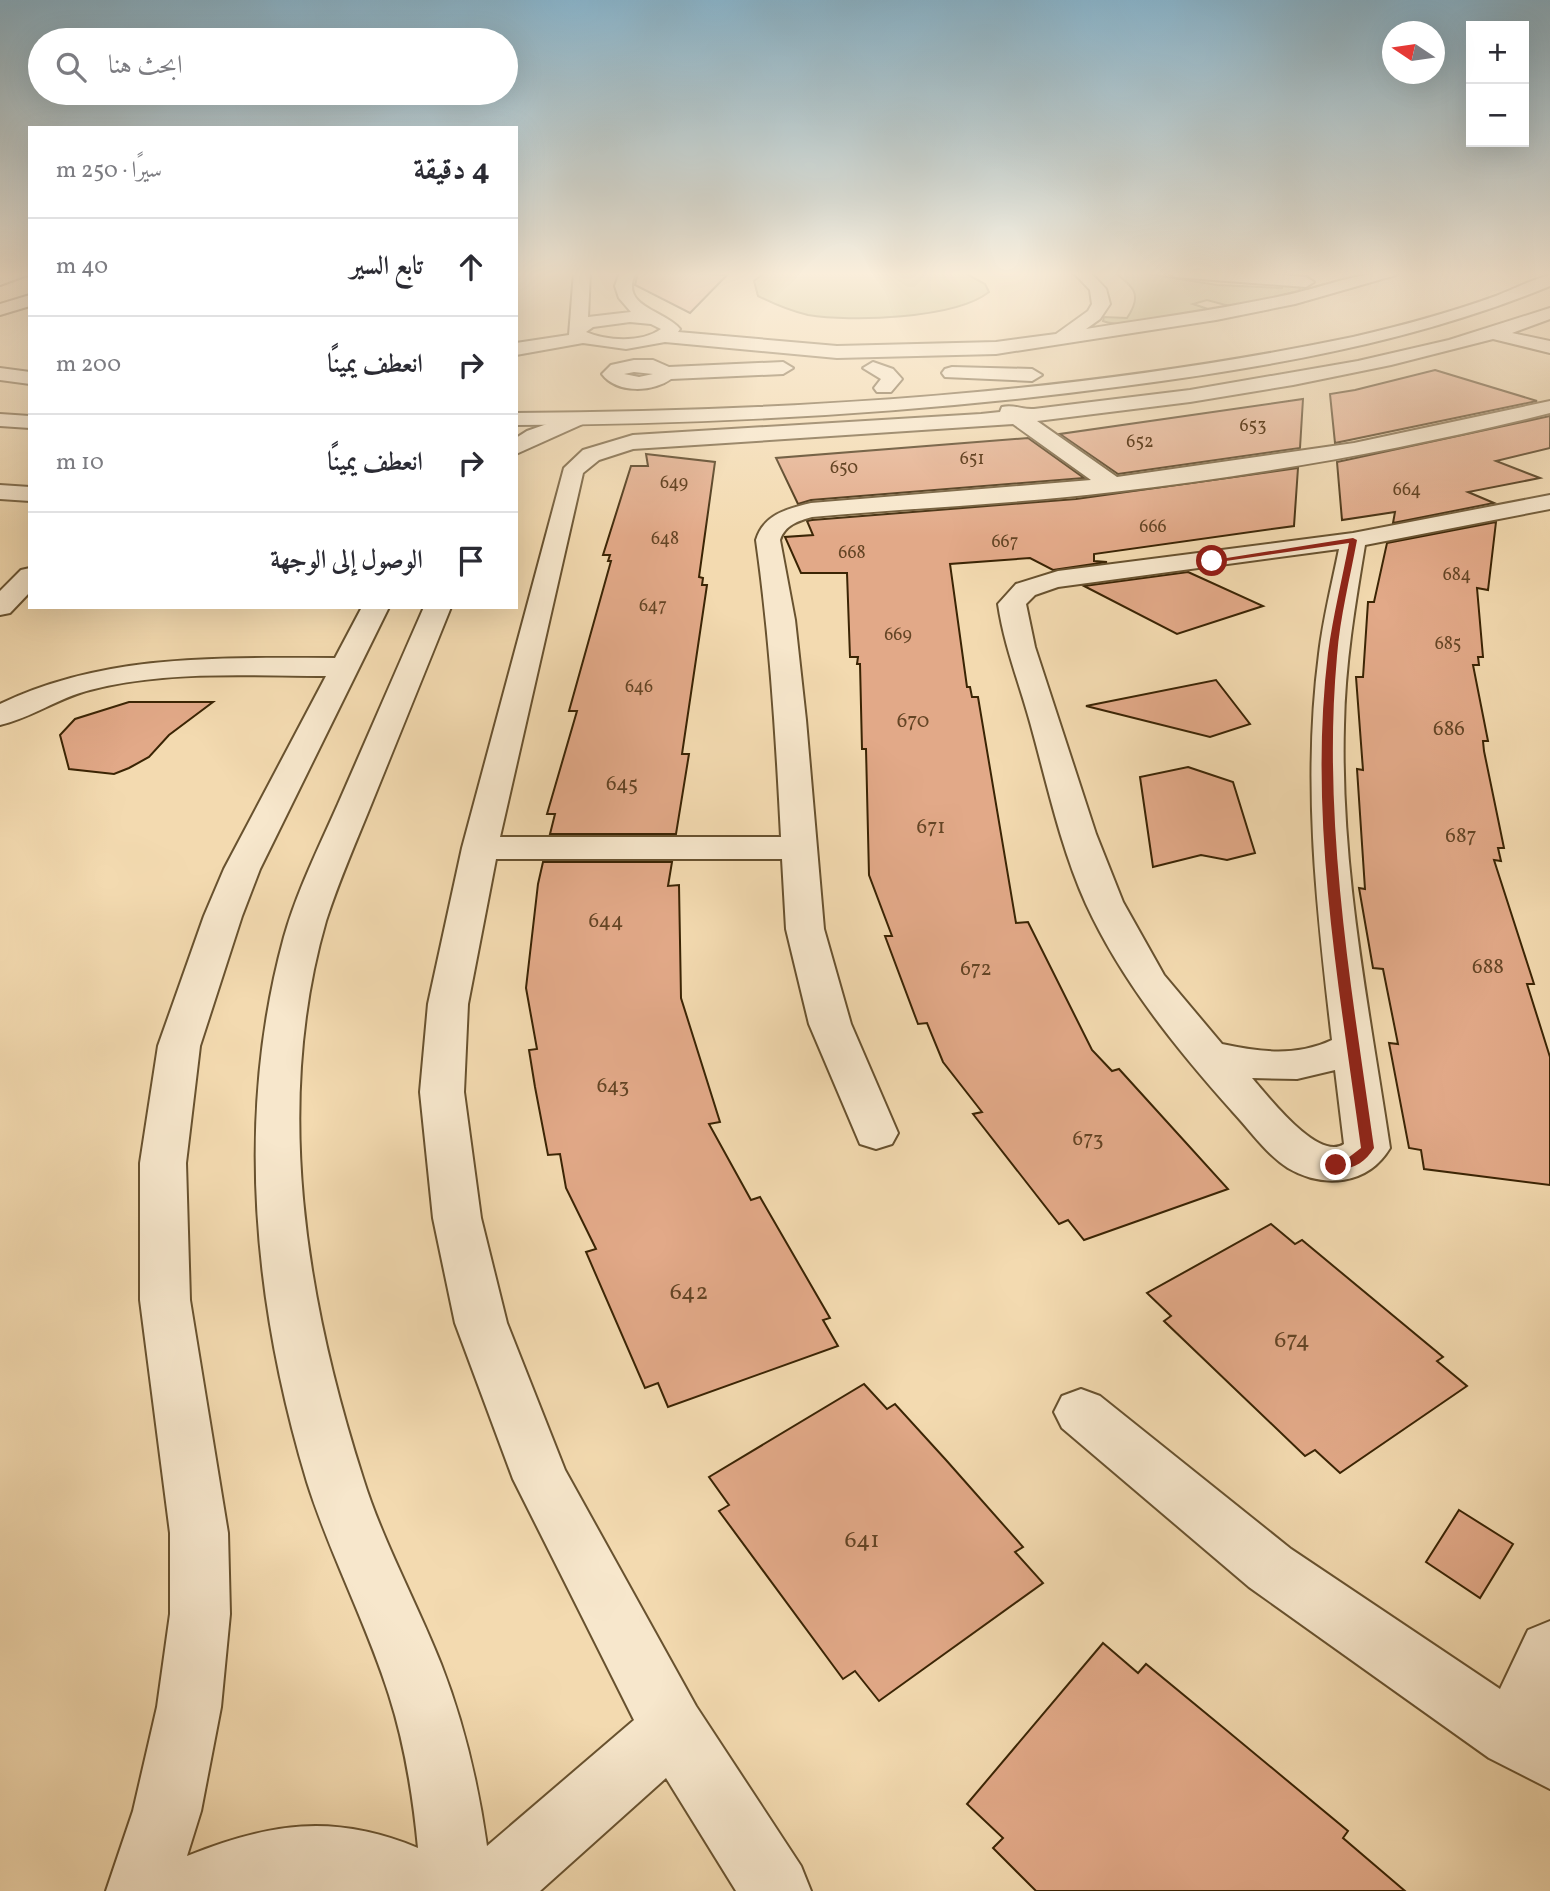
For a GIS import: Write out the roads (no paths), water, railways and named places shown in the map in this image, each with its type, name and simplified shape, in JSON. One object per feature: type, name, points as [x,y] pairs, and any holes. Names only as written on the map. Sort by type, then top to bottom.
[{"type":"street","points":[[614,360],[612,374],[617,379],[631,382],[656,380],[663,370]]},
{"type":"street","points":[[653,360],[663,370],[809,367],[912,371]]},
{"type":"street","points":[[518,402],[699,398],[884,387],[1032,375],[1136,360]]},
{"type":"street","points":[[776,1891],[673,1730],[541,1479],[481,1323],[457,1218],[442,1092],[448,1004],[480,848],[572,473],[578,463],[610,447],[659,439],[890,428],[1255,360]]},
{"type":"street","points":[[518,419],[1003,407],[1242,388],[1381,360]]},
{"type":"street","points":[[873,368],[886,373],[892,379],[884,387]]},
{"type":"street","points":[[938,372],[1032,375]]},
{"type":"street","points":[[0,374],[28,378]]},
{"type":"street","points":[[0,391],[28,395]]},
{"type":"street","points":[[1003,407],[1113,485]]},
{"type":"street","points":[[876,1133],[830,1024],[805,929],[782,621],[768,540],[770,531],[778,522],[811,510],[1113,485],[1363,448],[1550,407]]},
{"type":"street","points":[[518,447],[536,436],[578,419]]},
{"type":"street","points":[[0,420],[28,422]]},
{"type":"street","points":[[0,492],[28,494]]},
{"type":"street","points":[[1353,540],[1333,653],[1328,726],[1328,812],[1335,904],[1367,1148],[1362,1157],[1351,1163],[1336,1165],[1319,1163],[1292,1147],[1203,1053],[1160,999],[1128,949],[1104,902],[1083,846],[1012,604],[1016,596],[1026,588],[1058,579],[1353,540],[1550,502]]},
{"type":"street","points":[[0,607],[28,578]]},
{"type":"street","points":[[141,1891],[167,1811],[189,1707],[200,1614],[199,1533],[165,1300],[163,1163],[179,1046],[223,916],[242,869],[375,609]]},
{"type":"street","points":[[437,609],[331,862],[304,934],[285,1017],[276,1112],[279,1219],[298,1343],[336,1484],[430,1723],[449,1814],[457,1891]]},
{"type":"street","points":[[0,716],[23,702],[70,685],[121,673],[171,668],[346,667]]},
{"type":"street","points":[[480,848],[798,848]]},
{"type":"street","points":[[1203,1053],[1258,1066],[1285,1067],[1323,1061],[1352,1047]]},
{"type":"street","points":[[1081,1412],[1270,1568],[1531,1745],[1550,1651]]},
{"type":"street","points":[[488,1891],[673,1730]]},
{"type":"street","points":[[188,1891],[249,1868],[308,1859],[364,1864],[416,1883],[427,1891]]}]
